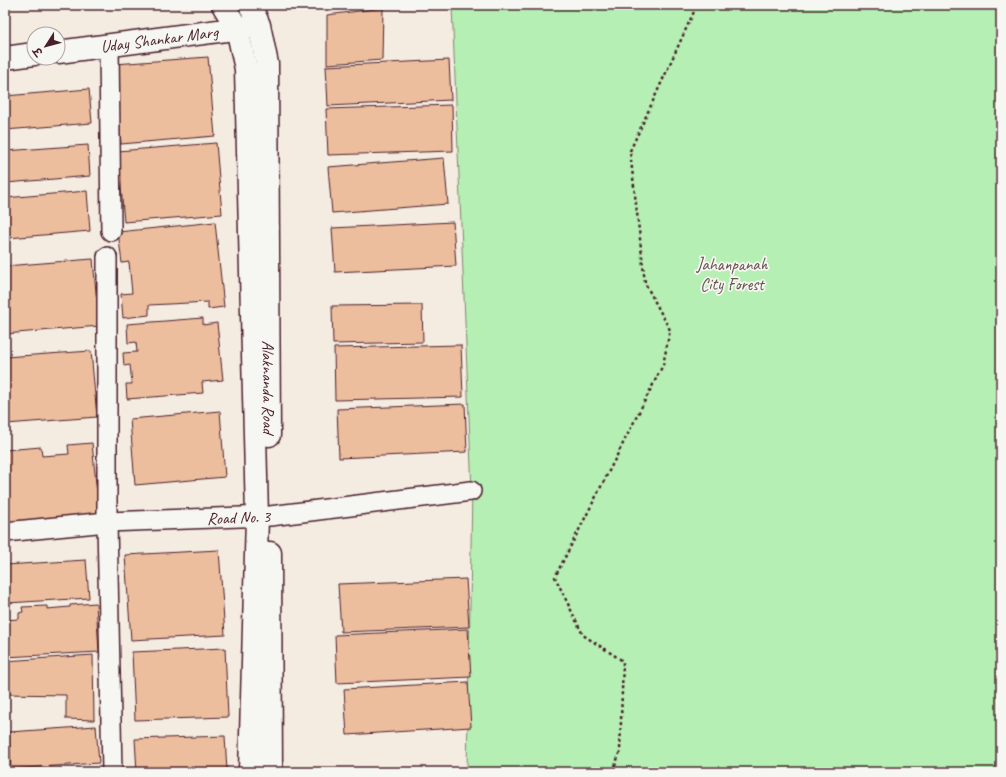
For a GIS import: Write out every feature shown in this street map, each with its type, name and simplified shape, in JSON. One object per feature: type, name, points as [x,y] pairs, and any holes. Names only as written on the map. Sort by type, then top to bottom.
[{"type":"street","points":[[223,5],[237,28],[246,69],[263,516],[250,772]]},
{"type":"street","name":"Alaknanda Road","points":[[250,5],[259,25],[267,64],[263,516],[271,772]]},
{"type":"street","name":"Uday Shankar Marg","points":[[66,51],[259,25]]},
{"type":"street","points":[[109,45],[111,231]]},
{"type":"street","points":[[5,58],[26,55]]},
{"type":"street","points":[[107,257],[107,522],[112,772]]},
{"type":"street","name":"Road No. 3","points":[[5,532],[107,522],[263,516],[471,491]]},
{"type":"path","points":[[613,772],[620,751],[623,661],[583,635],[555,577],[663,365],[670,330],[645,283],[630,151],[697,5]]},
{"type":"green space","name":"Jahanpanah City Forest","points":[[452,5],[1001,5],[1001,772],[467,772],[472,491]]},
{"type":"building","points":[[383,8],[382,60],[327,64],[327,15]]},
{"type":"building","points":[[208,57],[215,136],[121,144],[115,64]]},
{"type":"building","points":[[449,60],[451,100],[328,106],[326,66]]},
{"type":"building","points":[[89,89],[92,123],[5,130],[5,96]]},
{"type":"building","points":[[452,105],[453,151],[328,155],[326,109]]},
{"type":"building","points":[[216,143],[222,214],[124,222],[118,151]]},
{"type":"building","points":[[88,145],[90,176],[6,183],[5,151]]},
{"type":"building","points":[[444,158],[448,204],[332,213],[328,167]]},
{"type":"building","points":[[87,191],[90,231],[8,238],[5,198]]},
{"type":"building","points":[[215,222],[224,307],[208,309],[208,302],[149,305],[149,315],[123,318],[121,294],[132,293],[129,262],[122,263],[118,232]]},
{"type":"building","points":[[453,222],[456,266],[335,272],[332,228]]},
{"type":"building","points":[[93,259],[99,326],[5,334],[5,266]]},
{"type":"building","points":[[422,305],[423,342],[333,344],[332,306]]},
{"type":"building","points":[[203,318],[203,325],[217,323],[223,380],[202,382],[203,393],[127,399],[126,384],[132,384],[130,365],[124,366],[123,353],[137,352],[136,342],[128,343],[127,324]]},
{"type":"building","points":[[461,345],[463,397],[335,400],[334,348]]},
{"type":"building","points":[[91,351],[97,417],[6,424],[5,357]]},
{"type":"building","points":[[465,404],[467,452],[339,458],[337,409]]},
{"type":"building","points":[[220,411],[225,477],[135,485],[130,419]]},
{"type":"building","points":[[92,443],[99,515],[5,522],[5,450],[41,447],[42,456],[69,454],[68,445]]},
{"type":"building","points":[[219,550],[225,635],[131,640],[125,555]]},
{"type":"building","points":[[86,560],[89,598],[7,603],[5,565]]},
{"type":"building","points":[[466,579],[469,627],[341,632],[338,584]]},
{"type":"building","points":[[96,603],[99,652],[5,657],[5,620],[19,619],[19,613],[23,612],[22,607],[47,606],[47,609]]},
{"type":"building","points":[[468,629],[471,677],[337,683],[335,635]]},
{"type":"building","points":[[225,648],[228,717],[135,720],[132,652]]},
{"type":"building","points":[[93,655],[94,720],[66,719],[66,695],[5,694],[5,661]]},
{"type":"building","points":[[468,682],[471,727],[347,735],[344,689]]},
{"type":"building","points":[[96,726],[99,763],[11,769],[9,732]]},
{"type":"building","points":[[225,736],[227,772],[137,772],[135,739]]}]
